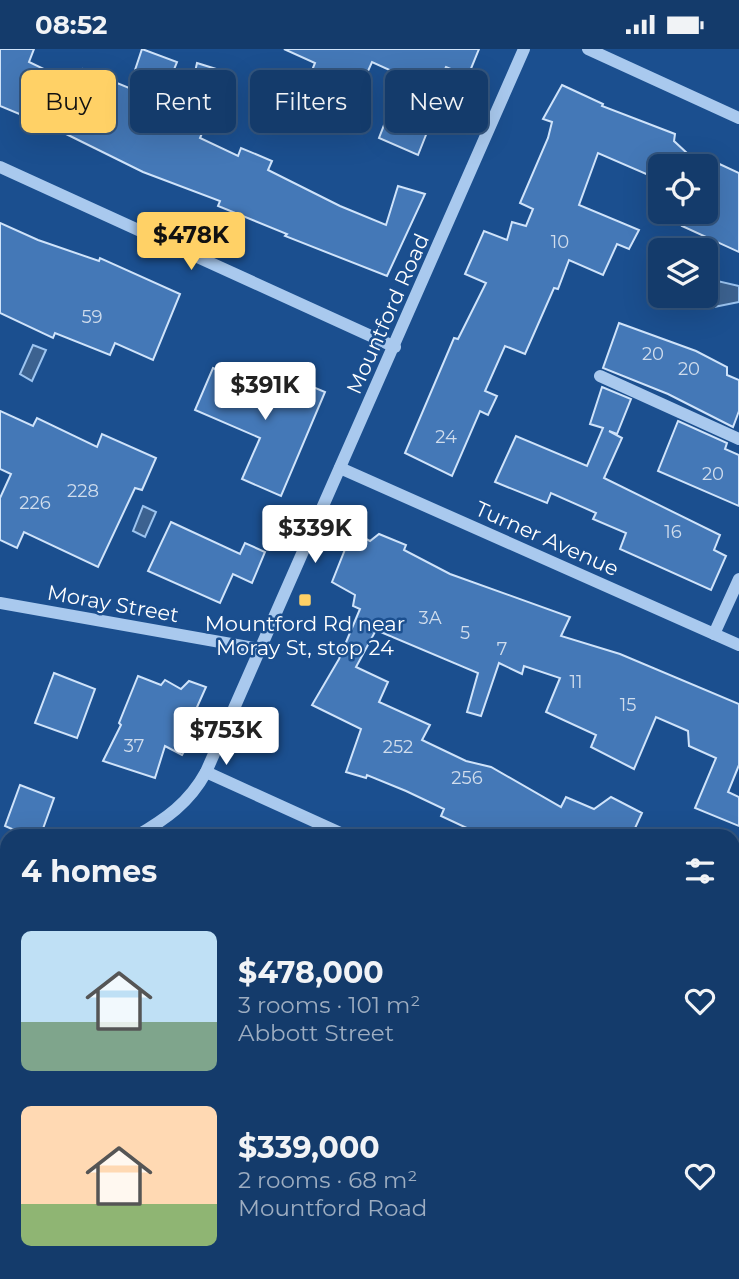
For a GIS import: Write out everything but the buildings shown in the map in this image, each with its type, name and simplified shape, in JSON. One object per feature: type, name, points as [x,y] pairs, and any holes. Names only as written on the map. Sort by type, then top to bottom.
[{"type":"street","name":"Mountford Road","points":[[148,829],[170,816],[195,793],[206,772],[524,49]]},
{"type":"street","points":[[588,49],[739,118]]},
{"type":"street","points":[[0,167],[395,347]]},
{"type":"street","points":[[600,376],[739,439]]},
{"type":"street","name":"Turner Avenue","points":[[340,468],[739,645]]},
{"type":"street","points":[[714,634],[739,579]]},
{"type":"street","name":"Moray Street","points":[[0,603],[260,649]]},
{"type":"street","points":[[206,772],[331,829]]},
{"type":"water","points":[[718,281],[739,286],[739,302],[718,306]]},
{"type":"water","points":[[33,345],[46,350],[32,381],[20,374]]},
{"type":"water","points":[[143,506],[156,512],[145,537],[133,531]]},
{"type":"place","name":"Mountford Rd near Moray St, stop 24","points":[[305,600]]}]
